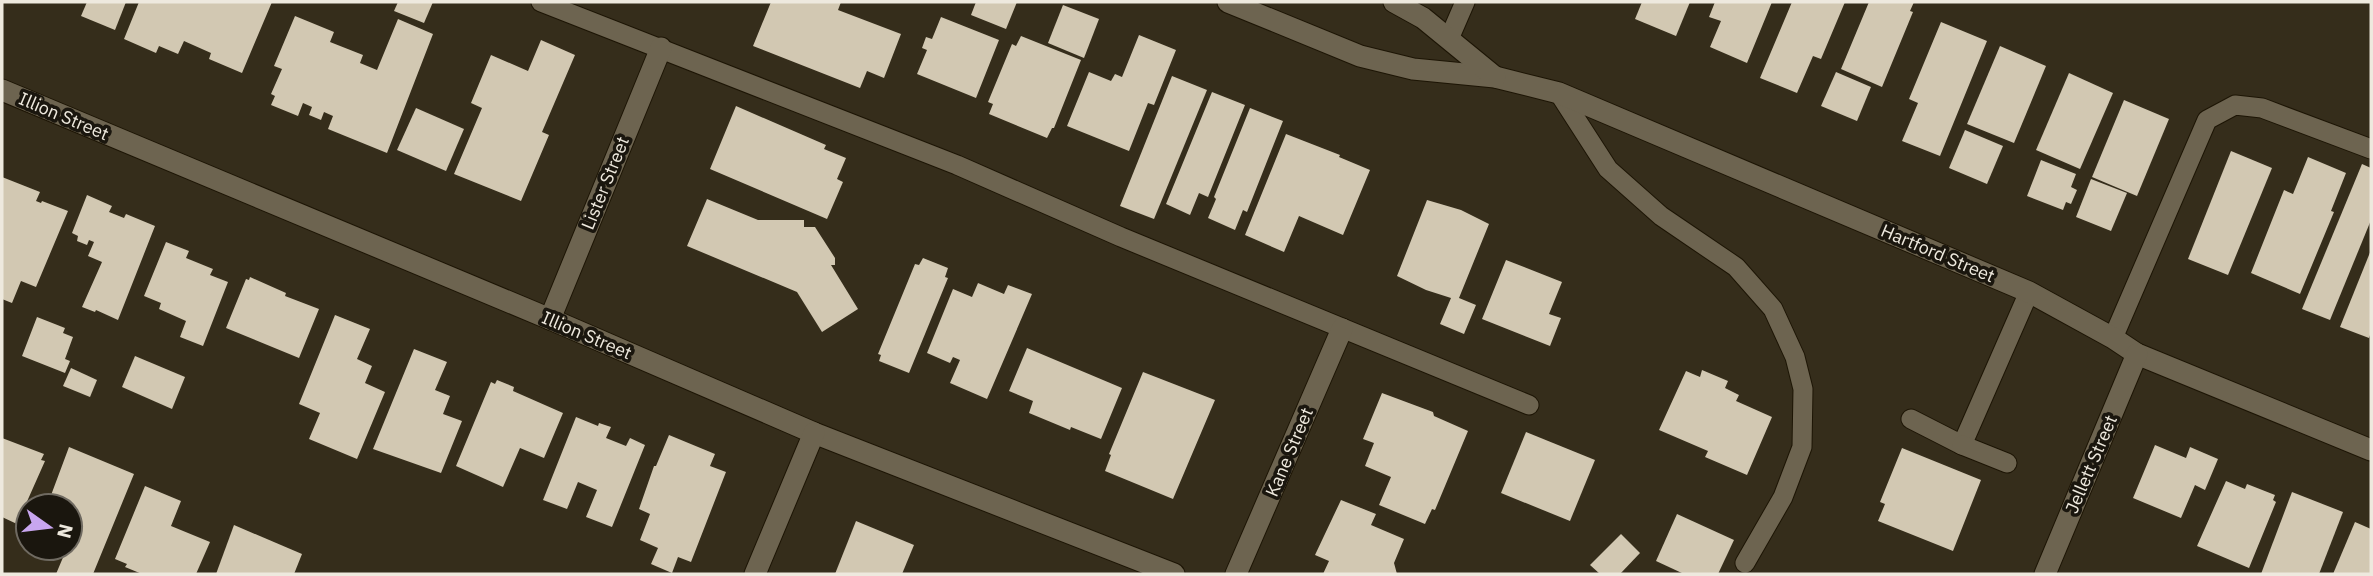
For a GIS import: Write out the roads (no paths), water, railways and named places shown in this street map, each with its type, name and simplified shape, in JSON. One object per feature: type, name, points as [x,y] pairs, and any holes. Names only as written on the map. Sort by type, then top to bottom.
[{"type":"street","name":"Hartford Street","points":[[1228,2],[1360,56],[1413,69],[1495,77],[1559,93],[2029,292],[2137,354],[2371,450]]},
{"type":"street","name":"Hartford Street","points":[[1394,2],[1423,18],[1495,77]]},
{"type":"street","name":"Lister Street","points":[[550,319],[661,48]]},
{"type":"street","name":"Illion Street","points":[[2,90],[550,319],[814,433],[1174,574]]},
{"type":"street","name":"Kane Street","points":[[1237,574],[1342,329]]},
{"type":"street","name":"Jellett Street","points":[[2045,574],[2137,354]]},
{"type":"street","points":[[755,574],[814,433]]},
{"type":"lane","points":[[541,2],[957,165],[1121,237],[1529,405]]},
{"type":"lane","points":[[1449,39],[1465,2]]},
{"type":"lane","points":[[1559,93],[1608,169],[1661,216],[1736,267],[1773,309],[1795,357],[1803,389],[1802,447],[1783,497],[1745,563]]},
{"type":"lane","points":[[2113,338],[2207,120],[2235,105],[2262,108],[2371,149]]},
{"type":"lane","points":[[1962,444],[2029,292]]},
{"type":"lane","points":[[1912,419],[2007,463]]}]
